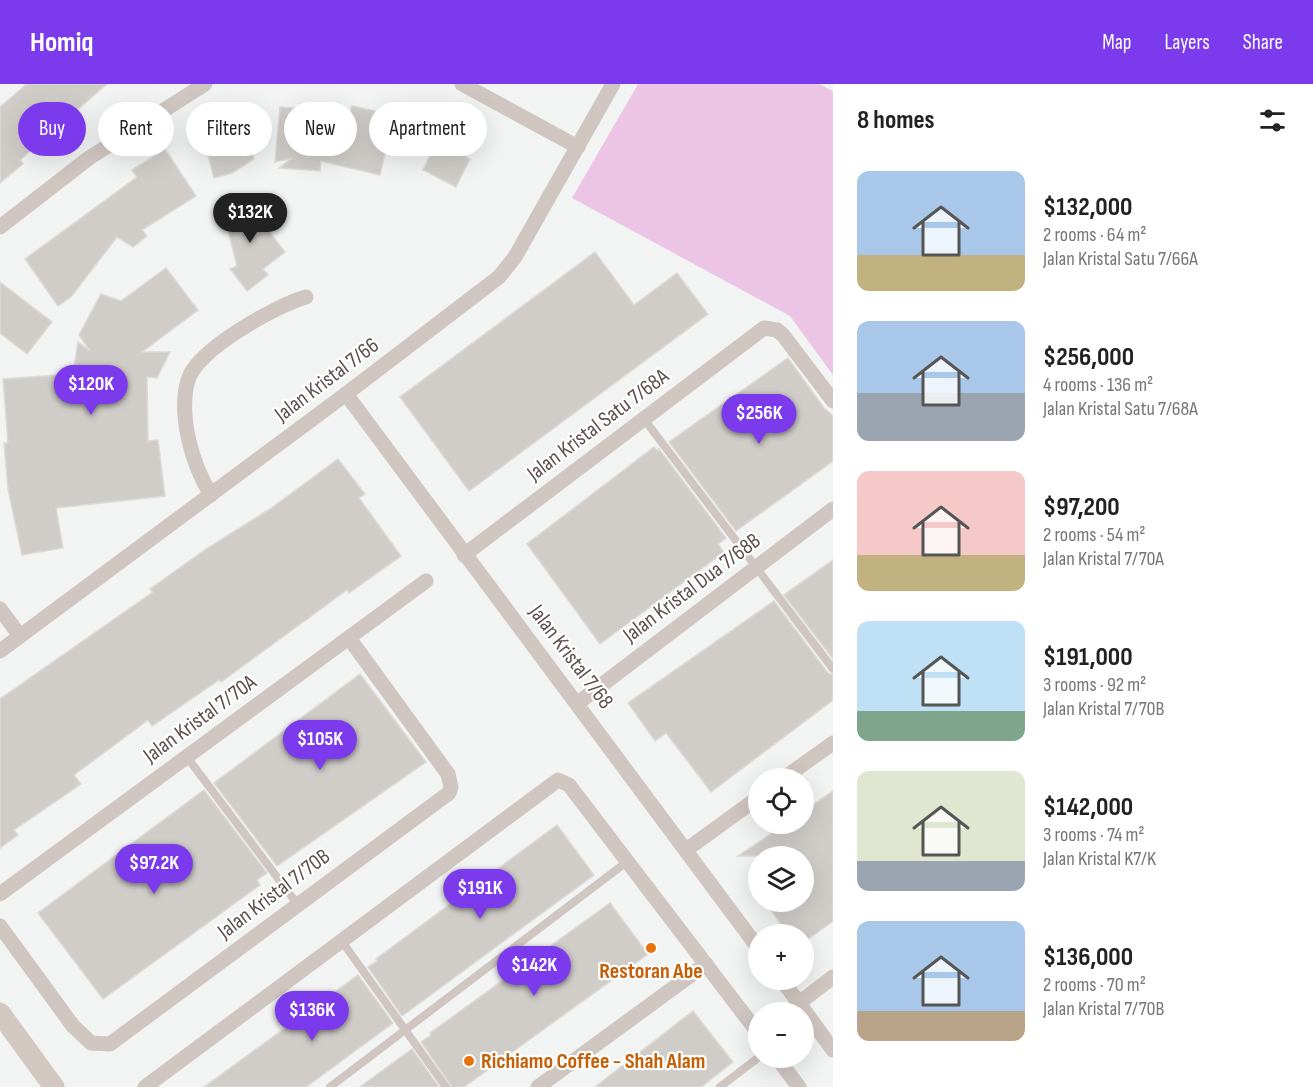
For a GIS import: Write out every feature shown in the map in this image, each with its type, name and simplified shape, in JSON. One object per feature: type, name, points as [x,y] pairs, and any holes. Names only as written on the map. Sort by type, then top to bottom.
[{"type":"street","points":[[0,227],[89,158],[205,84]]},
{"type":"street","points":[[462,84],[578,147]]},
{"type":"street","name":"Jalan Kristal 7/66","points":[[0,651],[346,394],[499,277],[515,257],[613,84]]},
{"type":"street","points":[[211,495],[197,472],[189,445],[186,411],[188,380],[199,360],[234,335],[288,302],[306,297]]},
{"type":"street","name":"Jalan Kristal Satu 7/68A","points":[[464,555],[758,331],[770,328],[783,335],[833,402]]},
{"type":"street","name":"Jalan Kristal 7/68","points":[[346,394],[748,934]]},
{"type":"street","name":"Jalan Kristal Dua 7/68B","points":[[578,703],[833,509]]},
{"type":"street","name":"Jalan Kristal 7/70A","points":[[0,894],[426,581]]},
{"type":"street","points":[[0,609],[20,636]]},
{"type":"street","name":"Jalan Kristal 7/70B","points":[[0,926],[73,1026],[91,1043],[110,1044],[449,793],[451,787],[448,774],[349,638]]},
{"type":"street","points":[[798,768],[833,743]]},
{"type":"street","points":[[145,1087],[558,780],[569,784],[748,1019]]},
{"type":"street","points":[[687,850],[748,805]]},
{"type":"street","points":[[538,1087],[706,964]]},
{"type":"street","points":[[800,1002],[833,977]]},
{"type":"street","points":[[0,1013],[54,1087]]},
{"type":"street","points":[[814,1024],[833,1050]]},
{"type":"street","points":[[785,1068],[799,1087]]},
{"type":"lane","points":[[644,419],[833,669]]},
{"type":"lane","points":[[187,756],[298,905]]},
{"type":"lane","points":[[330,1087],[628,861]]},
{"type":"lane","points":[[341,940],[446,1087]]},
{"type":"lane","points":[[720,1087],[748,1065]]},
{"type":"shaded area","points":[[638,84],[819,84],[833,91],[833,375],[790,316],[572,198]]},
{"type":"building","points":[[27,84],[107,84],[86,102],[18,102],[18,156],[25,156],[20,160],[23,164],[0,183],[0,107]]},
{"type":"building","points":[[280,107],[284,107],[284,156],[357,156],[357,107],[369,110],[369,156],[384,156],[380,175],[321,161],[320,171],[279,168],[292,158],[275,162]]},
{"type":"building","points":[[154,156],[170,156],[196,196],[142,230],[147,236],[133,247],[117,237],[71,297],[58,306],[25,259],[137,177],[132,170]]},
{"type":"building","points":[[208,156],[253,156],[254,159],[232,173],[214,178]]},
{"type":"building","points":[[430,156],[464,156],[470,159],[456,187],[423,170]]},
{"type":"building","points":[[242,196],[285,252],[263,269],[268,275],[247,291],[230,269],[237,266],[223,210]]},
{"type":"building","points":[[595,252],[634,305],[677,273],[708,314],[469,491],[400,397]]},
{"type":"building","points":[[166,268],[198,310],[142,352],[170,352],[157,378],[147,377],[148,441],[158,440],[165,496],[56,508],[63,548],[22,555],[8,489],[4,443],[8,443],[3,379],[73,374],[78,342],[90,351],[79,335],[101,294],[121,301]]},
{"type":"building","points":[[0,282],[52,322],[27,354],[0,333]]},
{"type":"building","points":[[788,358],[824,408],[833,416],[833,461],[736,531],[669,442]]},
{"type":"building","points":[[654,447],[657,451],[659,449],[726,538],[718,544],[724,552],[600,644],[527,544]]},
{"type":"building","points":[[338,459],[365,494],[359,498],[401,556],[349,593],[347,590],[221,682],[219,680],[152,726],[148,720],[74,775],[81,784],[14,830],[18,835],[0,848],[0,699],[153,592],[150,589],[206,549],[270,509]]},
{"type":"building","points":[[833,560],[833,659],[784,595]]},
{"type":"building","points":[[774,601],[828,673],[833,675],[833,700],[711,792],[666,733],[655,741],[628,703]]},
{"type":"building","points":[[360,674],[426,762],[277,866],[214,783]]},
{"type":"building","points":[[204,790],[267,873],[257,880],[260,885],[103,999],[38,913]]},
{"type":"building","points":[[833,791],[833,921],[814,935],[814,924],[781,924],[772,912],[814,912],[814,846],[753,846],[771,834],[814,834],[814,804]]},
{"type":"building","points":[[557,825],[594,875],[402,1016],[368,967]]},
{"type":"building","points":[[748,849],[748,856],[738,856]]},
{"type":"building","points":[[610,903],[648,954],[464,1087],[452,1087],[421,1042],[431,1035],[430,1033]]},
{"type":"building","points":[[358,975],[393,1023],[306,1087],[204,1087]]},
{"type":"building","points":[[693,1011],[733,1062],[701,1087],[595,1087]]},
{"type":"building","points":[[412,1049],[439,1087],[360,1087]]},
{"type":"place","name":"Restoran Abe","points":[[651,948]]},
{"type":"place","name":"Richiamo Coffee - Shah Alam","points":[[469,1061]]}]
